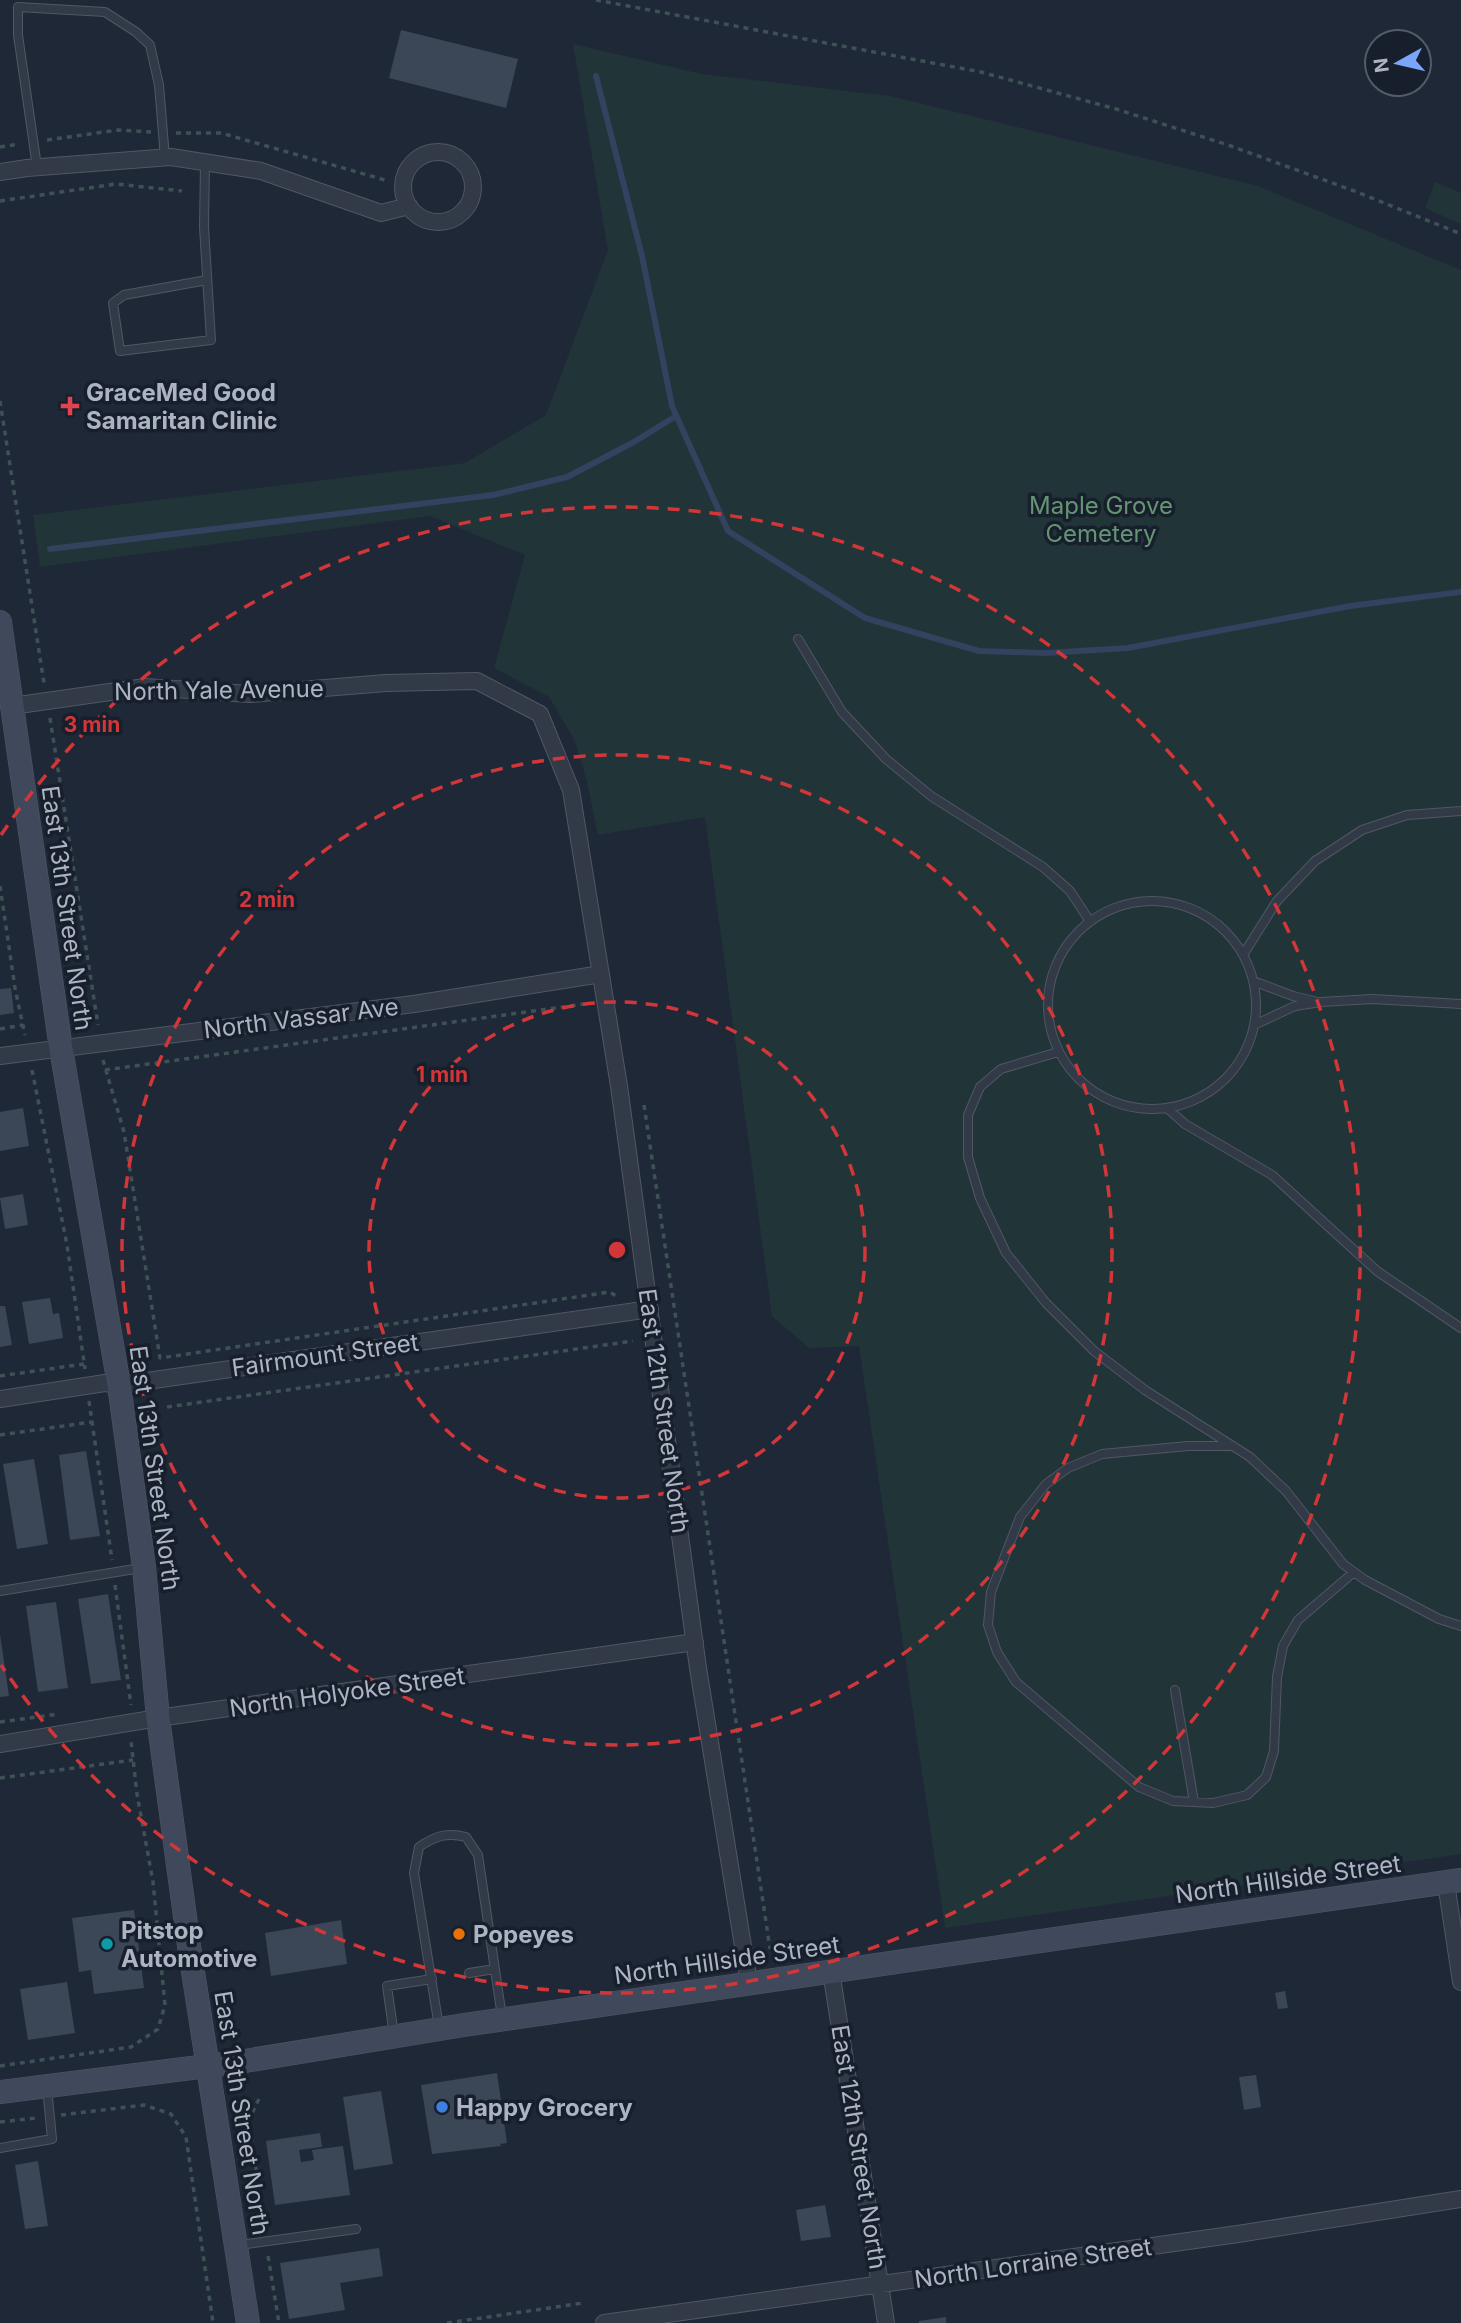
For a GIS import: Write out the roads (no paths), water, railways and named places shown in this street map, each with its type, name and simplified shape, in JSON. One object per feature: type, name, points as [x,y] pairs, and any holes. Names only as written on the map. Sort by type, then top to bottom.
[{"type":"main road","name":"East 13th Street North","points":[[0,622],[9,722],[119,1385],[144,1567],[158,1717],[189,1946],[248,2323]]},
{"type":"main road","name":"North Hillside Street","points":[[0,2092],[209,2066],[749,1983],[1454,1882]]},
{"type":"street","points":[[430,152],[444,152],[457,157],[467,167],[472,180],[472,193],[467,206],[457,216],[445,221],[431,221],[418,216],[408,206],[403,194],[403,180],[408,167],[418,158],[430,152]]},
{"type":"street","points":[[0,172],[165,158],[261,172],[381,213],[408,206]]},
{"type":"street","name":"North Yale Avenue","points":[[9,722],[47,701],[145,687],[250,694],[386,683],[477,681],[507,697]]},
{"type":"street","name":"East 12th Street North","points":[[507,697],[540,714],[571,790],[619,1086],[695,1642],[749,1983]]},
{"type":"street","name":"North Vassar Ave","points":[[0,1056],[414,1004],[601,974]]},
{"type":"street","name":"Fairmount Street","points":[[0,1399],[105,1383],[119,1385],[650,1309]]},
{"type":"street","name":"North Holyoke Street","points":[[0,1744],[158,1717],[695,1642]]},
{"type":"street","points":[[1454,1882],[1461,1982]]},
{"type":"street","name":"East 12th Street North","points":[[831,1971],[886,2323]]},
{"type":"street","name":"North Lorraine Street","points":[[604,2323],[1461,2199]]},
{"type":"lane","points":[[37,167],[18,35],[18,7],[105,12],[150,45],[159,85],[165,158]]},
{"type":"lane","points":[[205,163],[204,227],[211,340],[120,351],[113,303],[124,295],[207,280]]},
{"type":"lane","points":[[798,639],[842,712],[886,759],[931,796],[1043,867],[1070,891],[1089,920]]},
{"type":"lane","points":[[1243,955],[1277,901],[1315,862],[1362,830],[1407,816],[1461,811]]},
{"type":"lane","points":[[1151,899],[1184,904],[1214,920],[1237,943],[1252,973],[1257,1006],[1254,1025],[1251,1039],[1236,1069],[1212,1091],[1182,1106],[1167,1108],[1146,1110],[1110,1102],[1080,1082],[1058,1052],[1047,1017],[1049,981],[1064,947],[1089,920],[1118,905],[1151,899]]},
{"type":"lane","points":[[1253,981],[1293,996],[1321,1002]]},
{"type":"lane","points":[[1254,1025],[1295,1006],[1321,1002],[1371,999],[1461,1004]]},
{"type":"lane","points":[[1058,1052],[1001,1069],[980,1087],[968,1115],[968,1157],[980,1198],[1006,1254],[1046,1303],[1094,1351],[1145,1390],[1250,1457],[1286,1491],[1343,1564],[1439,1619],[1461,1626]]},
{"type":"lane","points":[[1167,1108],[1185,1124],[1272,1175],[1377,1270],[1461,1328]]},
{"type":"lane","points":[[1232,1446],[1177,1447],[1102,1454],[1068,1468],[1046,1484],[1020,1517],[991,1592],[988,1625],[997,1652],[1016,1682],[1139,1787],[1173,1801],[1213,1803],[1247,1795],[1266,1777],[1274,1751],[1277,1677],[1283,1646],[1298,1620],[1354,1572]]},
{"type":"lane","points":[[0,1591],[144,1567]]},
{"type":"lane","points":[[1175,1690],[1194,1802]]},
{"type":"lane","points":[[440,2029],[414,1873],[419,1847],[434,1837],[452,1833],[466,1837],[478,1855],[503,2020]]},
{"type":"lane","points":[[469,1973],[495,1969]]},
{"type":"lane","points":[[394,2036],[387,1986],[432,1979]]},
{"type":"lane","points":[[0,2148],[52,2138],[47,2086]]},
{"type":"lane","points":[[236,2245],[356,2229]]},
{"type":"waterway","points":[[596,76],[642,256],[672,406],[728,531],[865,618],[979,651],[1046,653],[1128,648],[1350,606],[1461,592]]},
{"type":"waterway","points":[[50,549],[493,495],[567,477],[634,442],[676,416]]},
{"type":"place","name":"GraceMed Good Samaritan Clinic","points":[[70,406]]},
{"type":"place","name":"Popeyes","points":[[459,1934]]},
{"type":"place","name":"Pitstop Automotive","points":[[107,1944]]},
{"type":"place","name":"Happy Grocery","points":[[442,2107]]},
{"type":"park label","name":"Maple Grove Cemetery","points":[[1101,519]]}]
